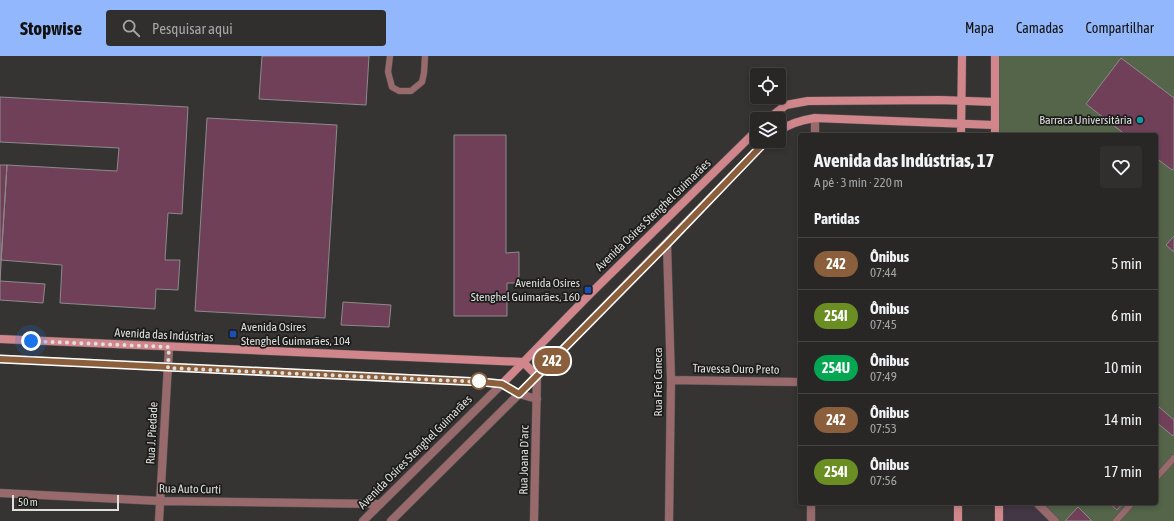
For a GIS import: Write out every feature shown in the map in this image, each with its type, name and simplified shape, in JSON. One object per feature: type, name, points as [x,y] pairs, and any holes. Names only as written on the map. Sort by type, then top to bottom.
[{"type":"main road","points":[[961,133],[962,56]]},
{"type":"main road","points":[[995,133],[996,56]]},
{"type":"main road","points":[[777,112],[786,105],[808,101],[962,100],[995,102]]},
{"type":"main road","points":[[786,126],[798,121],[815,118],[994,125]]},
{"type":"main road","name":"Avenida Osíres Stenghel Guimarães","points":[[502,384],[590,293],[750,137]]},
{"type":"main road","points":[[0,359],[168,368],[474,381],[502,384],[519,394],[759,148]]},
{"type":"main road","name":"Avenida das Indústrias","points":[[0,339],[523,362]]},
{"type":"main road","points":[[523,362],[537,376]]},
{"type":"main road","points":[[958,505],[958,521]]},
{"type":"main road","points":[[999,505],[999,521]]},
{"type":"street","points":[[815,118],[815,133]]},
{"type":"street","name":"Rua Frei Caneca","points":[[667,244],[671,380],[669,521]]},
{"type":"street","name":"Rua J. Piedade","points":[[159,521],[169,347]]},
{"type":"street","name":"Rua Joana D'arc","points":[[534,521],[537,376]]},
{"type":"street","name":"Travessa Ouro Preto","points":[[671,380],[798,382]]},
{"type":"street","name":"Avenida Osíres Stenghel Guimarães","points":[[363,521],[502,384]]},
{"type":"street","points":[[395,519],[519,394],[537,399]]},
{"type":"street","name":"Rua Auto Curti","points":[[0,493],[160,501],[380,504]]},
{"type":"street","points":[[811,505],[811,521]]},
{"type":"street","points":[[1039,505],[1055,521]]},
{"type":"lane","points":[[390,56],[388,72],[392,87],[399,91],[411,91],[422,82],[425,56]]},
{"type":"lane","points":[[1158,476],[1174,458]]},
{"type":"lane","points":[[1116,521],[1130,505]]},
{"type":"shaded area","points":[[999,505],[1039,505],[1055,521],[999,521]]},
{"type":"green space","points":[[995,56],[1174,56],[1174,521],[1055,521],[1039,505],[1158,505],[1158,133],[995,133]]},
{"type":"building","points":[[262,56],[369,56],[366,105],[259,99]]},
{"type":"building","name":"Barraca Universitária","points":[[1121,58],[1174,98],[1174,168],[1172,170],[1158,160],[1158,133],[1123,133],[1086,104]]},
{"type":"building","points":[[0,97],[188,107],[182,214],[168,213],[165,260],[180,260],[178,290],[156,289],[155,309],[60,303],[62,265],[1,260],[7,165],[117,171],[119,148],[0,142]]},
{"type":"building","points":[[207,118],[337,125],[325,318],[195,311]]},
{"type":"building","points":[[454,135],[506,135],[506,253],[519,252],[519,283],[507,283],[507,316],[454,316]]},
{"type":"building","points":[[0,165],[7,165],[0,281]]},
{"type":"building","points":[[1174,236],[1174,252],[1166,245]]},
{"type":"building","points":[[0,281],[45,284],[43,303],[0,300]]},
{"type":"building","points":[[343,302],[391,305],[389,327],[341,325]]},
{"type":"building","points":[[1159,407],[1174,420],[1173,436],[1158,424]]},
{"type":"building","points":[[1111,505],[1121,505],[1117,510]]},
{"type":"building","points":[[1078,507],[1092,521],[1065,521]]},
{"type":"bus line","name":"242","points":[[0,359],[482,382],[502,384],[519,394],[759,148]]},
{"type":"place","name":"Barraca Universitária","points":[[1140,120]]},
{"type":"place","name":"Avenida Osíres Stenghel Guimarães, 160","points":[[588,290]]},
{"type":"place","name":"Avenida Osíres Stenghel Guimarães, 104","points":[[233,334]]},
{"type":"route","points":[[31,341],[169,347],[168,368],[482,382],[479,381]]}]
